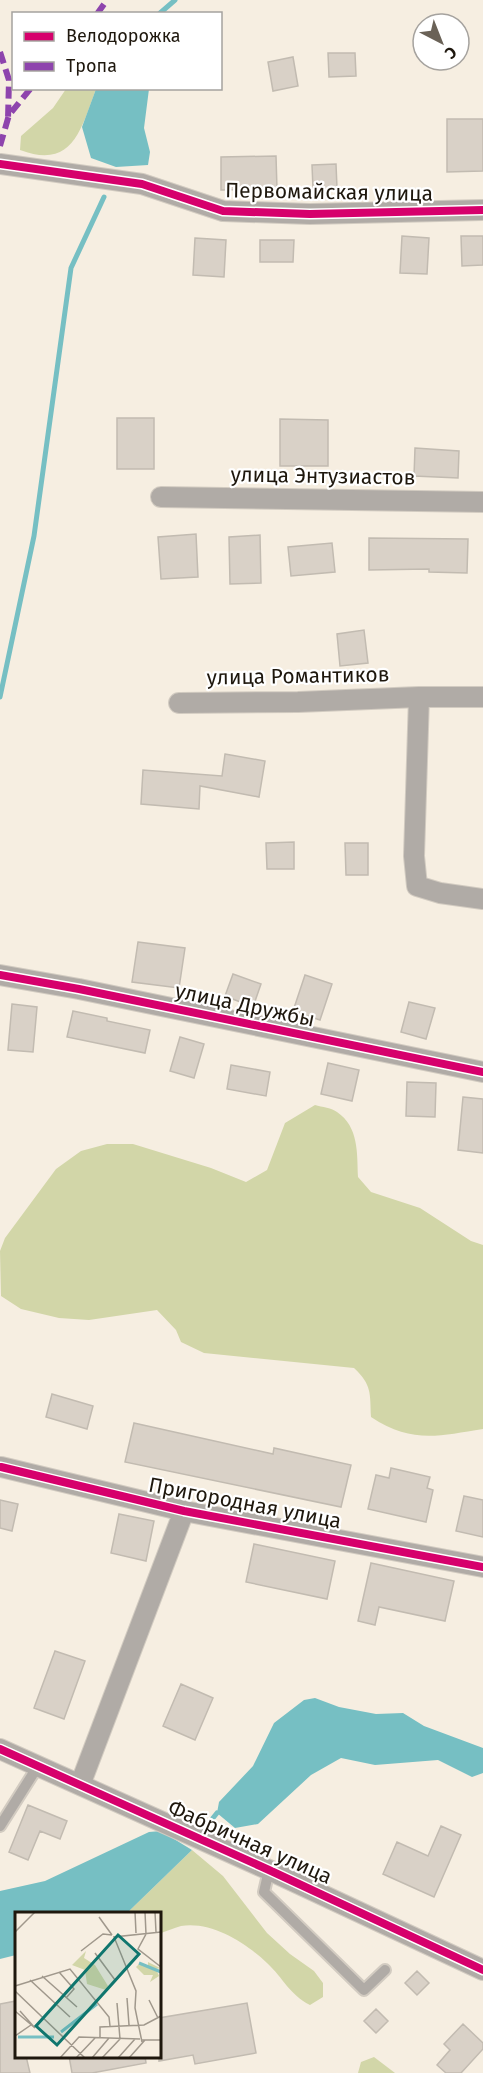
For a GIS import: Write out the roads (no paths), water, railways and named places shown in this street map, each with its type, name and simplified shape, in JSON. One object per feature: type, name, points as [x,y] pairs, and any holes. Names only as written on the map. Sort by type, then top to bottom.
[{"type":"street","name":"Первомайская улица","points":[[0,164],[142,184],[223,211],[310,214],[483,210]]},
{"type":"street","name":"улица Энтузиастов","points":[[161,497],[483,502]]},
{"type":"street","name":"улица Романтиков","points":[[419,697],[414,856],[417,886],[440,893],[483,899]]},
{"type":"street","name":"улица Романтиков","points":[[179,703],[483,697]]},
{"type":"street","name":"улица Дружбы","points":[[0,975],[79,989],[483,1072]]},
{"type":"street","name":"Пригородная улица","points":[[1,1467],[184,1511],[483,1567]]},
{"type":"street","points":[[80,1785],[184,1511]]},
{"type":"street","name":"Фабричная улица","points":[[0,1749],[269,1870],[483,1970]]},
{"type":"lane","points":[[0,1826],[38,1766]]},
{"type":"lane","points":[[269,1870],[264,1892],[364,1990],[385,1970]]},
{"type":"water","points":[[96,90],[149,90],[144,128],[150,152],[148,165],[116,167],[91,158],[82,127]]},
{"type":"water","points":[[315,1698],[339,1707],[376,1714],[403,1713],[424,1726],[483,1748],[483,1773],[472,1777],[438,1760],[375,1765],[341,1758],[311,1775],[258,1824],[235,1828],[217,1813],[219,1802],[253,1766],[274,1723],[304,1700]]},
{"type":"water","points":[[161,1831],[192,1850],[128,1912],[15,1912],[15,1955],[0,1959],[0,1891],[45,1881],[149,1832]]},
{"type":"waterway","points":[[161,12],[175,0]]},
{"type":"waterway","points":[[0,697],[34,536],[71,268],[104,197]]},
{"type":"waterway","points":[[209,1823],[217,1813]]}]
